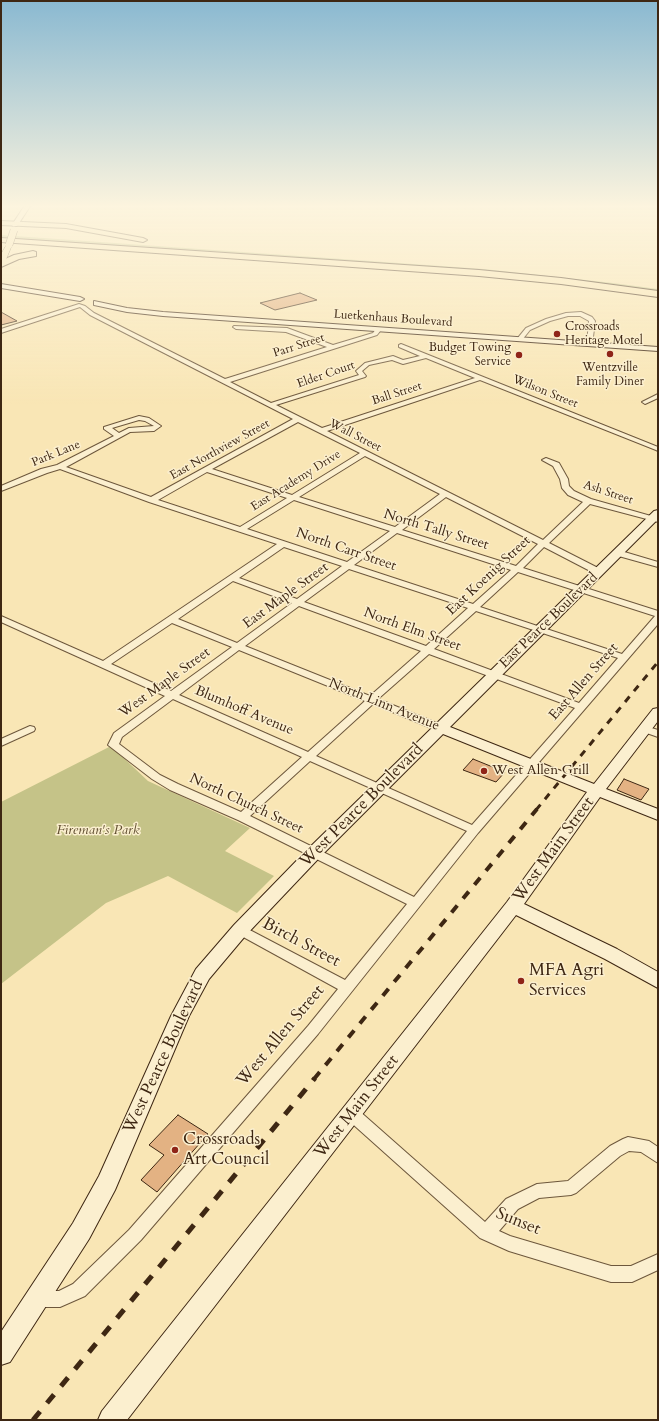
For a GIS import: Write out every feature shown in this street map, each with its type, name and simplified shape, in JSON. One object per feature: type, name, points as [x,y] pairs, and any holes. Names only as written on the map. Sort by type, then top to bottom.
[{"type":"highway","points":[[454,271],[506,275],[658,294]]},
{"type":"highway","points":[[518,271],[658,287]]},
{"type":"main road","name":"Luetkenhaus Boulevard","points":[[1,286],[118,310],[127,310]]},
{"type":"main road","name":"Luetkenhaus Boulevard","points":[[84,303],[127,310],[242,320],[658,349]]},
{"type":"main road","points":[[100,316],[103,312],[118,310]]},
{"type":"main road","name":"East Pearce Boulevard","points":[[440,728],[656,517]]},
{"type":"main road","name":"West Main Street","points":[[111,1420],[352,1114],[513,906],[597,790],[651,731],[658,712]]},
{"type":"main road","name":"North Linn Avenue","points":[[440,728],[658,814]]},
{"type":"main road","name":"West Pearce Boulevard","points":[[1,1353],[38,1299],[81,1231],[107,1183],[180,1016],[202,974],[240,930],[314,853],[440,728]]},
{"type":"main road","points":[[513,906],[611,954],[658,981]]},
{"type":"street","points":[[1,330],[42,319],[84,303]]},
{"type":"street","name":"Wall Street","points":[[84,303],[100,316],[225,382],[599,572]]},
{"type":"street","points":[[520,339],[528,329],[548,320],[568,314],[581,314],[590,318],[592,321],[590,344]]},
{"type":"street","points":[[242,320],[236,327],[287,330],[332,347]]},
{"type":"street","name":"Parr Street","points":[[225,382],[375,334],[378,330]]},
{"type":"street","name":"Wilson Street","points":[[401,346],[656,446]]},
{"type":"street","name":"Elder Court","points":[[270,405],[363,376],[359,371],[367,364],[393,358],[403,362],[426,356]]},
{"type":"street","name":"Ball Street","points":[[321,431],[480,378]]},
{"type":"street","points":[[645,402],[658,396]]},
{"type":"street","name":"Park Lane","points":[[1,489],[44,471],[60,467],[118,436],[136,429],[154,429],[158,426],[147,419],[139,418],[106,428],[118,436]]},
{"type":"street","name":"East Northview Street","points":[[152,500],[298,419]]},
{"type":"street","name":"East Academy Drive","points":[[240,530],[365,453]]},
{"type":"street","name":"Ash Street","points":[[546,460],[556,465],[564,479],[564,486],[572,493],[588,501],[656,517]]},
{"type":"street","name":"North Carr Street","points":[[60,467],[240,530],[623,657]]},
{"type":"street","name":"North Tally Street","points":[[207,470],[395,531],[518,568],[658,614]]},
{"type":"street","name":"East Maple Street","points":[[238,647],[445,494]]},
{"type":"street","name":"East Koenig Street","points":[[242,818],[475,608],[588,501]]},
{"type":"street","points":[[104,665],[284,544]]},
{"type":"street","points":[[618,553],[658,565]]},
{"type":"street","name":"North Elm Street","points":[[232,578],[582,707]]},
{"type":"street","name":"East Allen Street","points":[[530,764],[582,707],[623,657],[658,618]]},
{"type":"street","name":"Blumhoff Avenue","points":[[1,619],[474,830]]},
{"type":"street","name":"North Linn Avenue","points":[[171,620],[440,728]]},
{"type":"street","name":"West Maple Street","points":[[113,745],[118,735],[238,647]]},
{"type":"street","points":[[1,743],[30,729]]},
{"type":"street","name":"North Church Street","points":[[113,745],[156,777],[416,902]]},
{"type":"street","name":"West Allen Street","points":[[38,1299],[60,1299],[79,1290],[135,1235],[313,1030],[346,987],[474,830],[530,764]]},
{"type":"street","name":"Birch Street","points":[[240,930],[346,987]]},
{"type":"street","name":"Sunset","points":[[352,1114],[486,1233],[509,1242],[611,1274],[632,1274],[658,1262]]},
{"type":"street","points":[[486,1233],[512,1204],[537,1192],[571,1188],[615,1151],[628,1144],[644,1146],[658,1156]]},
{"type":"green space","points":[[424,271],[505,271],[658,289],[658,292],[616,286]]},
{"type":"green space","name":"Fireman's Park","points":[[111,746],[148,781],[250,828],[225,851],[274,876],[237,913],[168,876],[106,903],[1,984],[1,802]]},
{"type":"building","points":[[300,293],[317,300],[275,310],[260,303]]},
{"type":"building","points":[[1,312],[17,321],[1,325]]},
{"type":"building","name":"West Allen Grill","points":[[473,759],[505,772],[496,782],[463,770]]},
{"type":"building","points":[[624,779],[649,789],[641,800],[617,790]]},
{"type":"building","name":"Crossroads Art Council","points":[[178,1115],[208,1134],[157,1192],[141,1180],[164,1155],[149,1145]]},
{"type":"railway","points":[[536,810],[658,662]]},
{"type":"railway","points":[[314,1079],[537,809]]},
{"type":"railway","points":[[33,1420],[315,1078]]},
{"type":"place","name":"Crossroads Heritage Motel","points":[[557,334]]},
{"type":"place","name":"Wentzville Family Diner","points":[[610,354]]},
{"type":"place","name":"Budget Towing Service","points":[[519,355]]},
{"type":"place","name":"West Allen Grill","points":[[484,771]]},
{"type":"place","name":"MFA Agri Services","points":[[521,981]]},
{"type":"place","name":"Crossroads Art Council","points":[[175,1150]]}]
